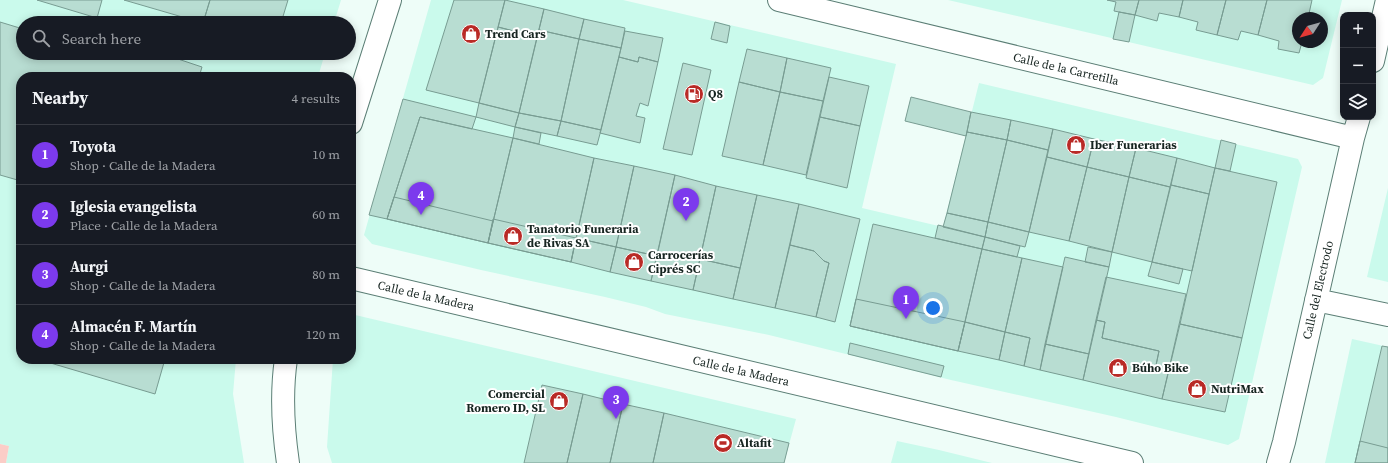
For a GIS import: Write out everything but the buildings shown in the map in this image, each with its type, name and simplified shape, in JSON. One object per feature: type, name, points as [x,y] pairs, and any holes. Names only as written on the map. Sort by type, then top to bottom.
[{"type":"street","points":[[356,107],[390,0]]},
{"type":"street","name":"Calle de la Carretilla","points":[[779,0],[1353,138]]},
{"type":"street","points":[[1376,49],[1388,0]]},
{"type":"street","name":"Calle del Electrodo","points":[[1278,463],[1358,120]]},
{"type":"street","name":"Calle de la Madera","points":[[356,279],[1132,463]]},
{"type":"street","points":[[1316,300],[1388,315]]},
{"type":"street","points":[[285,364],[284,437],[288,463]]},
{"type":"shaded area","points":[[0,0],[341,0],[336,16],[16,16],[16,60],[323,60],[319,72],[16,72],[16,364],[236,364],[233,394],[244,463],[6,463],[9,446],[0,444]]},
{"type":"shaded area","points":[[431,0],[623,0],[896,64],[862,208],[943,227],[979,83],[1298,159],[1302,167],[1239,439],[1228,445],[1116,417],[951,380],[769,335],[665,314],[646,307],[605,297],[372,244],[364,235]]},
{"type":"shaded area","points":[[948,0],[1342,0],[1323,78],[1313,85]]},
{"type":"shaded area","points":[[1388,188],[1388,282],[1367,277]]},
{"type":"shaded area","points":[[356,315],[796,419],[784,463],[332,463],[327,447],[333,364],[356,364]]},
{"type":"shaded area","points":[[1352,339],[1388,347],[1388,463],[1325,463]]},
{"type":"shaded area","points":[[897,441],[939,450],[992,463],[891,463]]},
{"type":"shaded area","points":[[0,444],[9,446],[6,463],[0,463]]},
{"type":"place","name":"Trend Cars","points":[[471,34]]},
{"type":"place","name":"Q8","points":[[694,94]]},
{"type":"place","name":"Iber Funerarias","points":[[1076,145]]},
{"type":"place","name":"Almacén F. Martín","points":[[421,215]]},
{"type":"place","name":"Iglesia evangelista","points":[[686,221]]},
{"type":"place","name":"Tanatorio Funeraria de Rivas SA","points":[[513,236]]},
{"type":"place","name":"Carrocerías Ciprés SC","points":[[634,262]]},
{"type":"place","name":"Toyota","points":[[906,319]]},
{"type":"place","name":"Búho Bike","points":[[1118,368]]},
{"type":"place","name":"NutriMax","points":[[1197,389]]},
{"type":"place","name":"Comercial Romero ID, SL","points":[[559,401]]},
{"type":"place","name":"Aurgi","points":[[616,419]]},
{"type":"place","name":"Altafit","points":[[723,443]]}]
